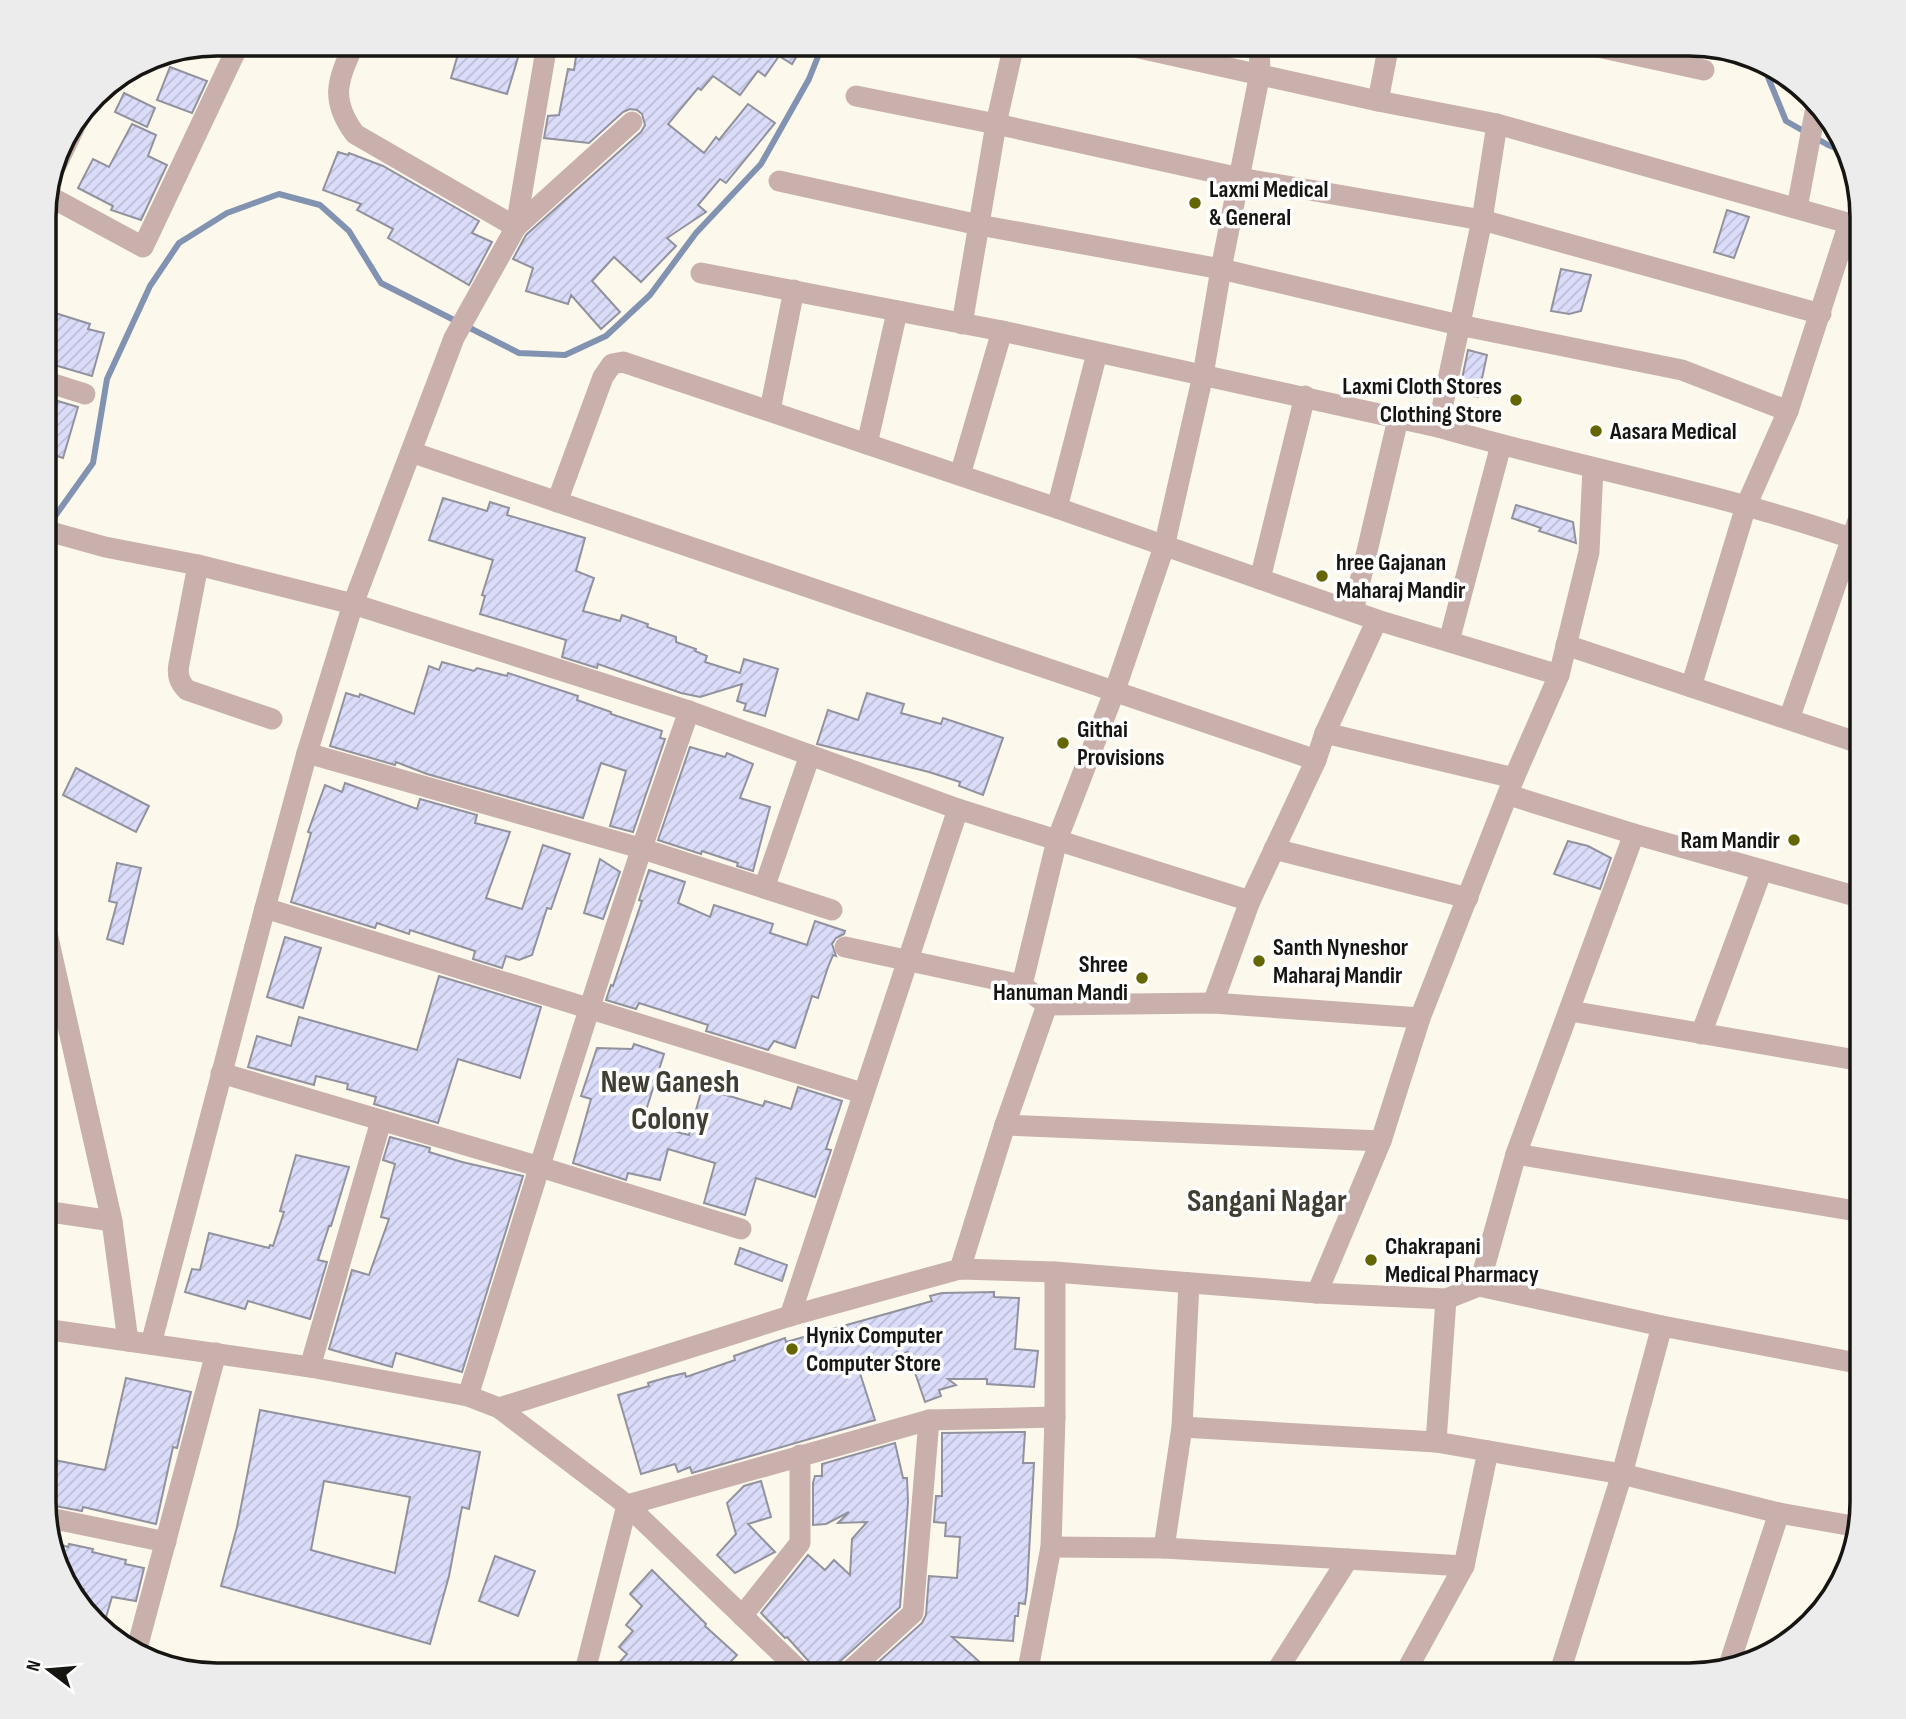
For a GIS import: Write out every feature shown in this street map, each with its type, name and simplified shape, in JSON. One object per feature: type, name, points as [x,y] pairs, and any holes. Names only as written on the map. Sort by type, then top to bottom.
[{"type":"street","points":[[57,200],[143,247],[233,56]]},
{"type":"street","points":[[348,56],[337,93],[344,119],[355,134],[516,227]]},
{"type":"street","points":[[516,227],[545,56]]},
{"type":"street","points":[[962,324],[996,124],[1011,56]]},
{"type":"street","points":[[1189,56],[1378,101],[1497,124],[1850,223]]},
{"type":"street","points":[[1022,985],[1057,840],[1115,690],[1164,547],[1203,375],[1260,73],[1259,56]]},
{"type":"street","points":[[1378,101],[1387,56]]},
{"type":"street","points":[[1639,56],[1704,70]]},
{"type":"street","points":[[856,96],[1240,178],[1482,220],[1821,314]]},
{"type":"street","points":[[1797,208],[1814,115]]},
{"type":"street","points":[[151,1344],[307,753],[353,604],[454,338],[516,227],[632,122]]},
{"type":"street","points":[[1438,427],[1482,220],[1497,124]]},
{"type":"street","points":[[779,181],[979,225],[1221,269],[1459,325],[1682,370],[1788,411]]},
{"type":"street","points":[[1691,687],[1746,506],[1788,411],[1850,240]]},
{"type":"street","points":[[701,273],[1002,331],[1305,396],[1438,427],[1746,506],[1850,538]]},
{"type":"street","points":[[770,410],[794,290]]},
{"type":"street","points":[[867,444],[897,312]]},
{"type":"street","points":[[960,475],[1002,331]]},
{"type":"street","points":[[1057,508],[1097,353]]},
{"type":"street","points":[[557,502],[603,377],[612,364],[623,362],[1057,508],[1377,620],[1559,675]]},
{"type":"street","points":[[56,385],[85,394]]},
{"type":"street","points":[[1260,579],[1305,396]]},
{"type":"street","points":[[1353,611],[1398,419]]},
{"type":"street","points":[[1449,641],[1501,445]]},
{"type":"street","points":[[411,452],[1316,760]]},
{"type":"street","points":[[1317,1293],[1381,1140],[1420,1018],[1511,786],[1559,675],[1589,552],[1593,468]]},
{"type":"street","points":[[56,533],[353,604],[689,711],[958,809],[1250,901]]},
{"type":"street","points":[[1789,719],[1850,558]]},
{"type":"street","points":[[198,565],[177,674],[181,683],[187,690],[272,719]]},
{"type":"street","points":[[1213,1003],[1250,901],[1377,620]]},
{"type":"street","points":[[1566,645],[1850,740]]},
{"type":"street","points":[[468,1396],[589,1006],[640,848],[689,711]]},
{"type":"street","points":[[1325,733],[1511,786],[1634,834],[1850,895]]},
{"type":"street","points":[[307,753],[640,848],[832,910]]},
{"type":"street","points":[[764,888],[810,755]]},
{"type":"street","points":[[790,1316],[958,809]]},
{"type":"street","points":[[1479,1286],[1516,1154],[1634,834]]},
{"type":"street","points":[[1274,849],[1468,898]]},
{"type":"street","points":[[1701,1034],[1762,870]]},
{"type":"street","points":[[265,908],[589,1006],[862,1093]]},
{"type":"street","points":[[845,947],[1022,985],[1047,1005],[1213,1003],[1420,1018]]},
{"type":"street","points":[[56,970],[112,1221],[128,1341]]},
{"type":"street","points":[[960,1269],[1005,1125],[1047,1005]]},
{"type":"street","points":[[1570,1011],[1850,1059]]},
{"type":"street","points":[[221,1073],[741,1229]]},
{"type":"street","points":[[310,1367],[381,1121]]},
{"type":"street","points":[[1005,1125],[1381,1140]]},
{"type":"street","points":[[1516,1154],[1850,1210]]},
{"type":"street","points":[[56,1213],[112,1221]]},
{"type":"street","points":[[499,1408],[790,1316],[960,1269],[1055,1272],[1317,1293],[1446,1299],[1479,1286],[1662,1326],[1850,1362]]},
{"type":"street","points":[[1029,1663],[1051,1547],[1055,1417],[1055,1272]]},
{"type":"street","points":[[1164,1548],[1182,1427],[1189,1283]]},
{"type":"street","points":[[1436,1442],[1446,1299]]},
{"type":"street","points":[[1563,1663],[1622,1474],[1662,1326]]},
{"type":"street","points":[[56,1331],[310,1367],[468,1396],[499,1408],[627,1505],[791,1663]]},
{"type":"street","points":[[139,1642],[216,1353]]},
{"type":"street","points":[[627,1505],[929,1420],[1055,1417]]},
{"type":"street","points":[[858,1663],[913,1613],[929,1420]]},
{"type":"street","points":[[1182,1427],[1436,1442],[1622,1474],[1779,1513],[1848,1525]]},
{"type":"street","points":[[1411,1663],[1464,1566],[1488,1451]]},
{"type":"street","points":[[742,1616],[800,1543],[800,1455]]},
{"type":"street","points":[[587,1663],[627,1505]]},
{"type":"street","points":[[1731,1658],[1779,1513]]},
{"type":"street","points":[[57,1519],[166,1542]]},
{"type":"street","points":[[1051,1547],[1164,1548],[1464,1566]]},
{"type":"street","points":[[1282,1663],[1348,1559]]},
{"type":"building","points":[[457,56],[518,56],[507,94],[451,78]]},
{"type":"building","points":[[576,56],[779,56],[765,76],[758,71],[740,95],[713,76],[701,90],[698,88],[668,124],[704,153],[716,137],[719,140],[748,104],[775,123],[726,183],[720,179],[698,205],[706,212],[667,238],[676,246],[641,282],[614,257],[592,281],[620,312],[601,329],[571,295],[568,304],[526,291],[533,268],[513,259],[526,235],[641,132],[645,125],[642,114],[630,109],[623,112],[589,143],[544,138],[548,116],[559,115],[568,69],[574,70]]},
{"type":"building","points":[[779,56],[797,56],[792,64]]},
{"type":"building","points":[[170,67],[207,81],[192,113],[157,100]]},
{"type":"building","points":[[124,93],[155,108],[147,127],[115,112]]},
{"type":"building","points":[[132,124],[156,135],[148,156],[167,165],[141,220],[111,210],[113,206],[78,188],[93,159],[109,167]]},
{"type":"building","points":[[338,152],[349,153],[383,166],[479,221],[472,233],[492,242],[469,285],[388,238],[393,229],[357,210],[361,204],[323,190]]},
{"type":"building","points":[[1727,210],[1749,217],[1734,258],[1714,252]]},
{"type":"building","points":[[1561,269],[1591,275],[1581,311],[1569,314],[1551,311]]},
{"type":"building","points":[[56,313],[90,324],[88,329],[104,333],[92,376],[56,366]]},
{"type":"building","points":[[1468,350],[1487,355],[1478,397],[1459,393]]},
{"type":"building","points":[[56,400],[78,407],[63,458],[56,456]]},
{"type":"building","points":[[443,498],[487,511],[490,502],[509,508],[507,515],[585,538],[576,571],[594,578],[583,611],[620,621],[622,615],[648,624],[647,627],[676,637],[676,642],[707,656],[705,662],[740,673],[744,659],[778,669],[765,716],[744,710],[746,704],[737,701],[742,684],[700,697],[681,693],[598,664],[597,668],[562,657],[566,640],[480,614],[485,596],[482,595],[493,560],[429,540]]},
{"type":"building","points":[[1516,505],[1573,522],[1576,543],[1539,531],[1541,528],[1512,518]]},
{"type":"building","points":[[442,662],[474,671],[477,668],[507,676],[508,673],[578,696],[577,700],[662,731],[660,738],[665,739],[633,832],[610,826],[626,771],[601,763],[583,818],[427,774],[396,762],[395,765],[330,746],[346,693],[359,697],[360,694],[414,714],[429,666],[439,670]]},
{"type":"building","points":[[867,693],[904,704],[901,713],[941,724],[943,718],[1003,738],[983,795],[959,786],[960,782],[929,772],[817,744],[828,710],[858,720]]},
{"type":"building","points":[[690,747],[725,757],[727,753],[753,764],[740,798],[770,807],[753,871],[702,851],[701,854],[658,840]]},
{"type":"building","points":[[76,768],[149,806],[136,832],[63,795]]},
{"type":"building","points":[[345,783],[417,809],[420,799],[477,815],[475,823],[510,832],[486,898],[522,909],[543,845],[570,854],[551,909],[547,908],[532,955],[519,960],[506,956],[502,968],[473,959],[475,951],[410,930],[409,934],[377,923],[375,928],[291,902],[311,833],[308,832],[325,785],[342,792]]},
{"type":"building","points":[[1568,841],[1588,846],[1611,858],[1600,889],[1554,874]]},
{"type":"building","points":[[600,859],[620,872],[603,919],[584,913]]},
{"type":"building","points":[[117,863],[141,868],[123,944],[107,939],[117,903],[109,901]]},
{"type":"building","points":[[649,870],[685,882],[678,903],[710,917],[714,905],[773,924],[770,933],[807,945],[815,921],[845,931],[832,944],[836,956],[833,955],[818,998],[812,996],[795,1048],[774,1041],[768,1050],[706,1031],[708,1025],[639,1003],[636,1009],[606,1000],[642,901],[639,900]]},
{"type":"building","points":[[285,937],[321,948],[303,1008],[267,997]]},
{"type":"building","points":[[439,976],[541,1007],[520,1078],[458,1059],[438,1123],[374,1104],[376,1097],[347,1089],[348,1084],[316,1076],[314,1085],[248,1067],[257,1036],[291,1046],[299,1017],[417,1050]]},
{"type":"building","points":[[634,1044],[664,1054],[642,1123],[689,1135],[705,1078],[722,1082],[719,1093],[763,1106],[765,1101],[791,1109],[798,1087],[842,1101],[826,1149],[831,1150],[815,1197],[756,1178],[745,1215],[704,1203],[715,1163],[668,1149],[660,1180],[628,1173],[626,1180],[573,1163],[591,1099],[581,1096],[597,1048],[632,1049]]},
{"type":"building","points":[[390,1137],[430,1148],[429,1152],[462,1162],[523,1176],[462,1372],[396,1353],[392,1367],[329,1349],[352,1270],[369,1275],[389,1219],[381,1217],[395,1164],[383,1160]]},
{"type":"building","points":[[296,1155],[349,1167],[318,1260],[327,1262],[310,1319],[248,1301],[245,1309],[185,1292],[192,1269],[200,1270],[209,1233],[269,1248],[270,1245],[273,1246],[284,1212],[280,1211]]},
{"type":"building","points":[[740,1248],[787,1265],[782,1281],[735,1264]]},
{"type":"building","points":[[994,1292],[994,1297],[1019,1298],[1015,1349],[1038,1351],[1034,1387],[987,1384],[987,1379],[948,1379],[956,1385],[939,1390],[941,1396],[925,1402],[908,1352],[858,1367],[875,1420],[692,1473],[690,1467],[678,1472],[675,1464],[641,1474],[618,1395],[668,1377],[685,1373],[686,1377],[735,1360],[734,1356],[785,1338],[786,1342],[932,1301],[930,1296],[942,1293]]},
{"type":"building","points":[[126,1378],[191,1392],[177,1448],[173,1447],[156,1524],[83,1507],[82,1511],[56,1506],[56,1460],[105,1470]]},
{"type":"building","points":[[260,1410],[480,1452],[469,1509],[462,1507],[449,1576],[430,1644],[221,1586],[237,1527]],"holes":[[[324,1481],[410,1497],[395,1573],[311,1550]]]},
{"type":"building","points":[[1025,1432],[1023,1463],[1034,1463],[1025,1604],[1019,1603],[1013,1641],[952,1637],[981,1663],[877,1663],[922,1623],[926,1615],[929,1576],[957,1578],[960,1537],[945,1536],[946,1523],[934,1522],[936,1496],[942,1496],[942,1433]]},
{"type":"building","points":[[895,1443],[903,1478],[907,1478],[908,1502],[900,1607],[838,1663],[810,1663],[761,1613],[808,1555],[825,1570],[834,1560],[850,1575],[852,1539],[867,1522],[838,1523],[849,1512],[826,1524],[813,1525],[813,1483],[815,1476],[822,1476],[822,1464]]},
{"type":"building","points":[[761,1481],[771,1517],[748,1524],[775,1552],[735,1573],[717,1555],[736,1534],[727,1503],[744,1486]]},
{"type":"building","points":[[61,1545],[93,1549],[92,1552],[126,1560],[125,1564],[144,1568],[136,1601],[112,1597],[106,1618],[89,1600],[68,1564]]},
{"type":"building","points":[[495,1556],[535,1571],[518,1616],[479,1601]]},
{"type":"building","points":[[652,1570],[706,1624],[705,1626],[737,1655],[729,1663],[619,1663],[627,1654],[619,1647],[633,1631],[626,1625],[642,1606],[630,1594]]},
{"type":"waterway","points":[[56,515],[93,463],[107,379],[150,286],[179,243],[227,213],[279,194],[320,205],[349,231],[381,283],[519,353],[565,355],[606,336],[650,295],[696,233],[761,164],[809,79],[818,56]]},
{"type":"waterway","points":[[1768,77],[1786,121],[1834,147]]},
{"type":"place","name":"Laxmi Medical & General","points":[[1195,203]]},
{"type":"place","name":"Laxmi Cloth Stores Clothing Store","points":[[1516,400]]},
{"type":"place","name":"Aasara Medical","points":[[1596,431]]},
{"type":"place","name":"hree Gajanan Maharaj Mandir","points":[[1322,576]]},
{"type":"place","name":"Githai Provisions","points":[[1063,743]]},
{"type":"place","name":"Ram Mandir","points":[[1794,840]]},
{"type":"place","name":"Santh Nyneshor Maharaj Mandir","points":[[1259,961]]},
{"type":"place","name":"Shree Hanuman Mandi","points":[[1142,978]]},
{"type":"place","name":"Chakrapani Medical Pharmacy","points":[[1371,1260]]},
{"type":"place","name":"Hynix Computer Computer Store","points":[[792,1349]]},
{"type":"district","name":"New Ganesh Colony","points":[[670,1100]]},
{"type":"district","name":"Sangani Nagar","points":[[1267,1200]]}]
